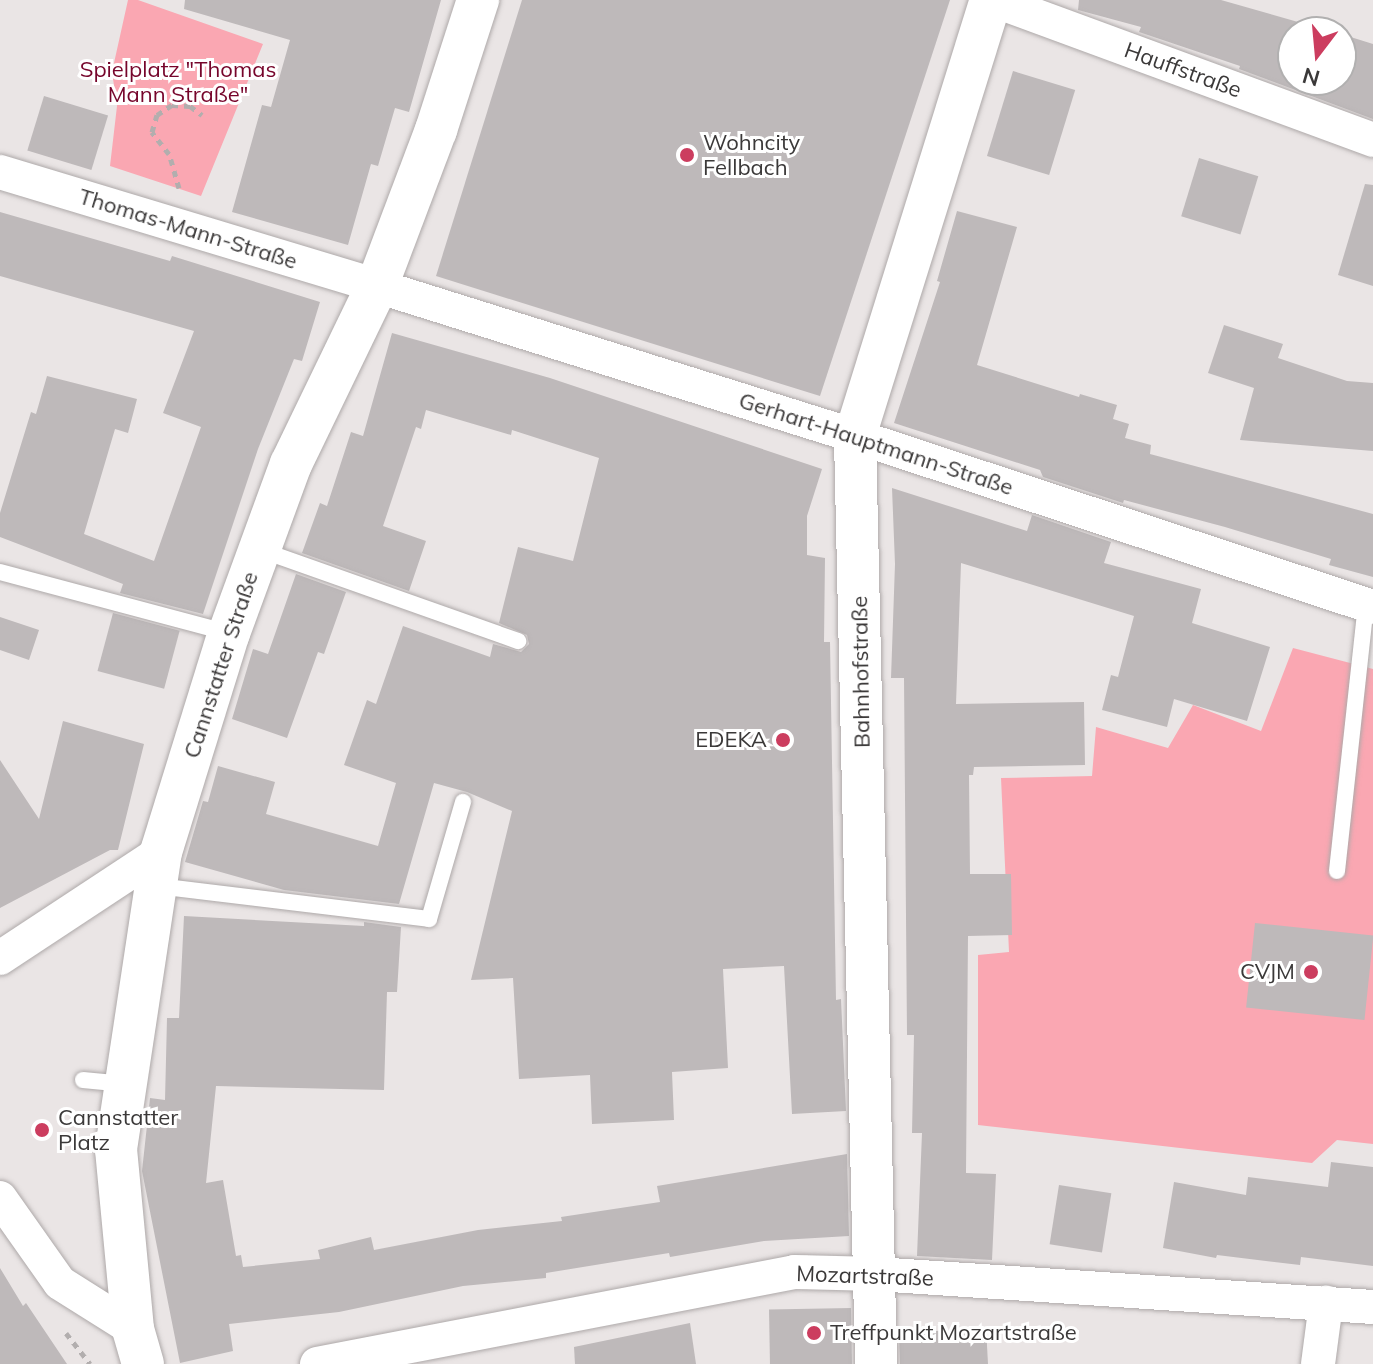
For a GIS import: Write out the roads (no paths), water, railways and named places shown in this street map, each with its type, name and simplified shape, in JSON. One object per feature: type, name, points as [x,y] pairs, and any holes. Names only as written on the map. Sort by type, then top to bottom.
[{"type":"street","name":"Cannstatter Straße","points":[[138,1346],[116,1149],[159,869],[229,633],[259,549],[291,464],[377,286],[436,130],[478,0]]},
{"type":"street","name":"Hauffstraße","points":[[992,0],[1373,140]]},
{"type":"street","name":"Bahnhofstraße","points":[[876,1364],[855,436],[992,0]]},
{"type":"street","name":"Thomas-Mann-Straße","points":[[0,172],[377,286]]},
{"type":"street","name":"Gerhart-Hauptmann-Straße","points":[[377,286],[855,436],[1369,605]]},
{"type":"street","points":[[0,958],[159,869]]},
{"type":"street","points":[[1,1203],[60,1283],[138,1346]]},
{"type":"street","name":"Mozartstraße","points":[[317,1364],[794,1272],[876,1274],[1373,1307]]},
{"type":"street","points":[[1318,1364],[1326,1303]]},
{"type":"lane","points":[[259,549],[518,641]]},
{"type":"lane","points":[[0,572],[229,633]]},
{"type":"lane","points":[[1337,871],[1369,605]]},
{"type":"lane","points":[[159,869],[429,919],[463,802]]},
{"type":"lane","points":[[83,1080],[126,1084]]},
{"type":"place","name":"Wohncity Fellbach","points":[[687,155]]},
{"type":"place","name":"EDEKA","points":[[783,740]]},
{"type":"place","name":"CVJM","points":[[1311,972]]},
{"type":"place","name":"Cannstatter Platz","points":[[42,1130]]},
{"type":"place","name":"Treffpunkt Mozartstraße","points":[[814,1333]]},
{"type":"park label","name":"Spielplatz \"Thomas Mann Straße\"","points":[[178,82]]}]
